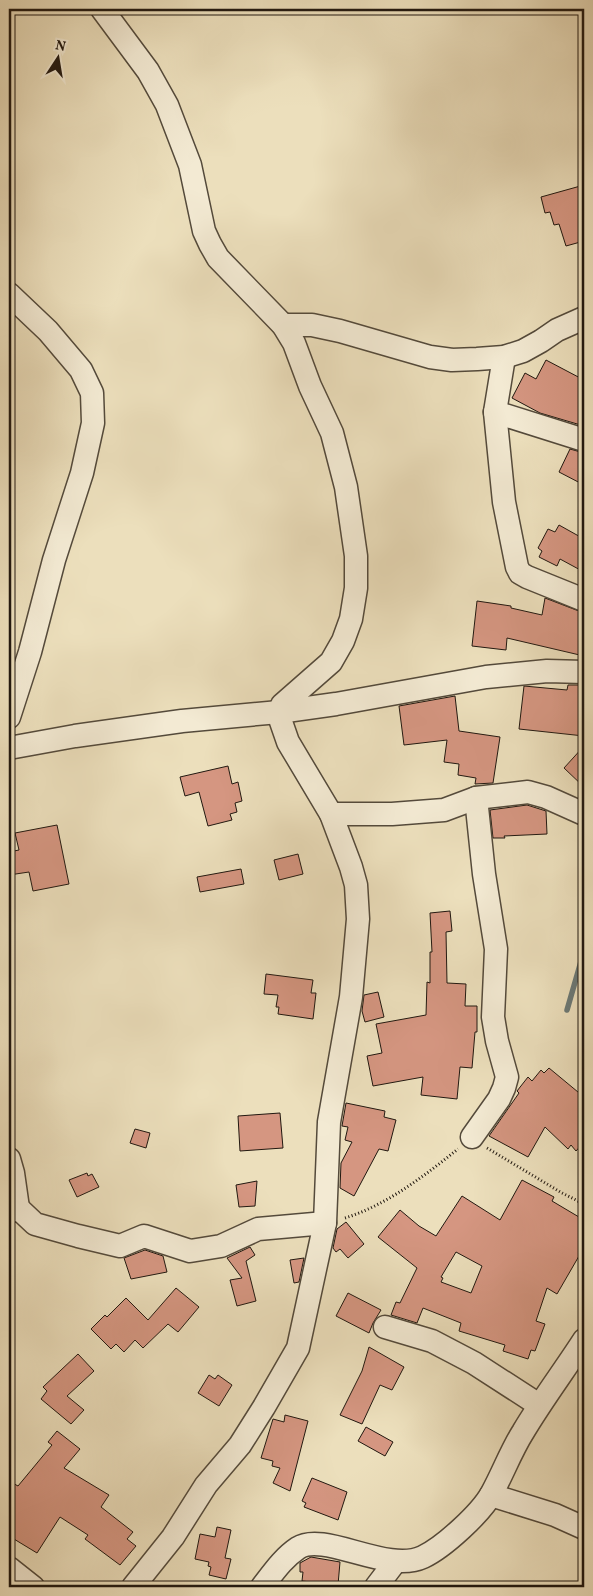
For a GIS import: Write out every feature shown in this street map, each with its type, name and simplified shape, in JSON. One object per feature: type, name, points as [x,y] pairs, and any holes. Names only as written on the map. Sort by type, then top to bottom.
[{"type":"street","points":[[102,9],[148,71],[168,105],[190,165],[204,231],[218,258],[283,325],[294,343],[310,386],[332,433],[346,487],[356,556],[356,588],[351,619],[343,641],[330,662],[289,698],[282,705],[279,712],[280,723],[288,742],[331,814],[356,885],[358,919],[351,997],[329,1122],[325,1224],[298,1348],[240,1445],[206,1485],[172,1537],[133,1587]]},
{"type":"street","points":[[9,294],[48,331],[81,370],[92,393],[93,423],[82,473],[54,560],[30,652],[9,717]]},
{"type":"street","points":[[283,325],[312,325],[340,330],[430,357],[452,360],[504,357],[523,351],[541,342],[557,330],[584,318]]},
{"type":"street","points":[[504,357],[495,412],[504,502],[517,567],[520,573],[527,577],[584,600]]},
{"type":"street","points":[[495,412],[584,440]]},
{"type":"street","points":[[9,748],[75,736],[182,721],[279,712],[336,704],[486,677],[547,671],[584,672]]},
{"type":"street","points":[[331,814],[392,814],[444,810],[476,798],[528,792],[546,797],[584,814]]},
{"type":"street","points":[[472,1137],[499,1099],[507,1077],[497,1041],[494,1017],[496,949],[483,866],[476,798]]},
{"type":"street","points":[[9,1159],[13,1173],[13,1210],[36,1224],[120,1246],[144,1236],[190,1251],[221,1246],[258,1229],[325,1224]]},
{"type":"street","points":[[385,1327],[432,1341],[474,1363],[540,1405]]},
{"type":"street","points":[[262,1587],[281,1562],[300,1547],[317,1543],[395,1562],[410,1562],[425,1557],[455,1535],[474,1517],[491,1495],[518,1440],[584,1340]]},
{"type":"street","points":[[491,1495],[555,1515],[584,1528]]},
{"type":"street","points":[[376,1587],[395,1562]]},
{"type":"street","points":[[9,1568],[33,1587]]},
{"type":"path","points":[[325,1224],[356,1214],[395,1194],[430,1172],[472,1137],[562,1193],[584,1204]]},
{"type":"building","points":[[584,185],[584,241],[566,246],[559,224],[554,225],[550,212],[545,213],[541,197]]},
{"type":"building","points":[[546,360],[584,380],[584,426],[540,413],[512,398],[525,373],[536,379]]},
{"type":"building","points":[[570,449],[584,453],[584,485],[559,472]]},
{"type":"building","points":[[559,525],[584,539],[584,572],[560,559],[557,566],[539,557],[542,551],[538,548],[548,529],[555,532]]},
{"type":"building","points":[[545,598],[584,613],[584,656],[507,638],[506,650],[472,646],[477,601],[511,606],[511,608],[542,615]]},
{"type":"building","points":[[568,685],[584,685],[584,736],[519,729],[524,686],[567,690]]},
{"type":"building","points":[[455,696],[459,731],[500,737],[493,783],[475,784],[476,778],[458,775],[459,764],[444,762],[447,740],[404,745],[399,706]]},
{"type":"building","points":[[584,746],[584,787],[564,768]]},
{"type":"building","points":[[228,766],[232,784],[238,782],[242,801],[235,803],[237,812],[230,814],[232,820],[208,826],[199,792],[185,796],[180,777]]},
{"type":"building","points":[[527,805],[546,811],[547,834],[493,838],[490,810]]},
{"type":"building","points":[[57,825],[69,884],[33,891],[29,872],[9,875],[9,852],[19,850],[15,833]]},
{"type":"building","points":[[298,854],[303,874],[279,880],[274,860]]},
{"type":"building","points":[[241,869],[244,884],[200,892],[197,877]]},
{"type":"building","points":[[450,911],[452,931],[446,932],[447,983],[466,984],[465,1006],[477,1006],[477,1032],[475,1032],[472,1068],[460,1067],[457,1099],[421,1095],[423,1077],[373,1086],[367,1056],[382,1053],[376,1024],[426,1015],[427,982],[430,983],[430,952],[432,952],[430,913]]},
{"type":"building","points":[[266,974],[313,980],[311,993],[316,993],[313,1019],[278,1014],[279,1007],[276,1007],[278,995],[264,994]]},
{"type":"building","points":[[378,992],[384,1017],[365,1022],[362,1011],[364,995]]},
{"type":"building","points":[[549,1068],[584,1097],[584,1142],[576,1151],[571,1145],[568,1149],[545,1127],[528,1157],[489,1136],[528,1077],[532,1081],[541,1070],[544,1073]]},
{"type":"building","points":[[346,1103],[385,1111],[384,1117],[396,1120],[388,1151],[379,1149],[354,1196],[340,1188],[341,1163],[352,1142],[345,1140],[348,1127],[342,1126]]},
{"type":"building","points":[[280,1113],[283,1148],[240,1151],[238,1116]]},
{"type":"building","points":[[135,1129],[150,1133],[146,1148],[130,1143]]},
{"type":"building","points":[[87,1173],[88,1176],[92,1174],[99,1187],[77,1197],[69,1180]]},
{"type":"building","points":[[522,1180],[554,1197],[552,1201],[584,1220],[584,1259],[579,1256],[557,1294],[547,1288],[536,1321],[545,1324],[535,1351],[531,1350],[528,1359],[503,1351],[505,1345],[459,1331],[461,1323],[423,1308],[417,1323],[391,1315],[396,1302],[400,1303],[417,1268],[378,1237],[400,1210],[419,1226],[436,1236],[462,1196],[500,1220]],"holes":[[[456,1252],[482,1266],[471,1293],[441,1282],[443,1278],[441,1277]]]},
{"type":"building","points":[[257,1181],[255,1206],[239,1207],[236,1185]]},
{"type":"building","points":[[346,1222],[364,1244],[348,1258],[340,1249],[336,1252],[333,1248],[337,1229]]},
{"type":"building","points":[[250,1247],[255,1255],[246,1261],[256,1301],[237,1306],[230,1280],[242,1278],[227,1258]]},
{"type":"building","points":[[145,1250],[163,1256],[167,1272],[131,1279],[124,1258]]},
{"type":"building","points":[[304,1258],[299,1282],[294,1283],[290,1260]]},
{"type":"building","points":[[176,1288],[199,1307],[178,1332],[168,1324],[143,1348],[135,1340],[124,1352],[116,1344],[111,1349],[91,1329],[105,1315],[107,1317],[126,1298],[148,1320]]},
{"type":"building","points":[[348,1293],[381,1310],[369,1333],[336,1316]]},
{"type":"building","points":[[369,1347],[404,1367],[392,1390],[380,1385],[362,1424],[340,1415],[362,1371]]},
{"type":"building","points":[[78,1354],[94,1371],[67,1396],[84,1410],[71,1424],[41,1399],[47,1391],[43,1387]]},
{"type":"building","points":[[209,1375],[215,1379],[218,1375],[232,1385],[219,1406],[198,1393]]},
{"type":"building","points":[[285,1415],[308,1421],[290,1491],[273,1483],[280,1468],[272,1466],[273,1461],[261,1458],[273,1419],[284,1422]]},
{"type":"building","points":[[366,1427],[393,1442],[385,1456],[358,1441]]},
{"type":"building","points":[[57,1431],[80,1449],[64,1468],[109,1495],[101,1507],[133,1532],[127,1539],[136,1546],[120,1565],[85,1539],[88,1535],[60,1517],[37,1553],[9,1536],[9,1481],[18,1486],[52,1445],[48,1442]]},
{"type":"building","points":[[312,1478],[347,1492],[338,1520],[304,1507],[306,1503],[302,1501]]},
{"type":"building","points":[[217,1527],[231,1530],[225,1558],[231,1559],[226,1579],[209,1575],[211,1567],[208,1566],[209,1562],[195,1559],[200,1534],[215,1537]]},
{"type":"building","points":[[311,1557],[340,1562],[338,1585],[302,1581],[303,1572],[300,1572],[300,1563]]},
{"type":"waterway","points":[[567,1010],[584,951]]}]
